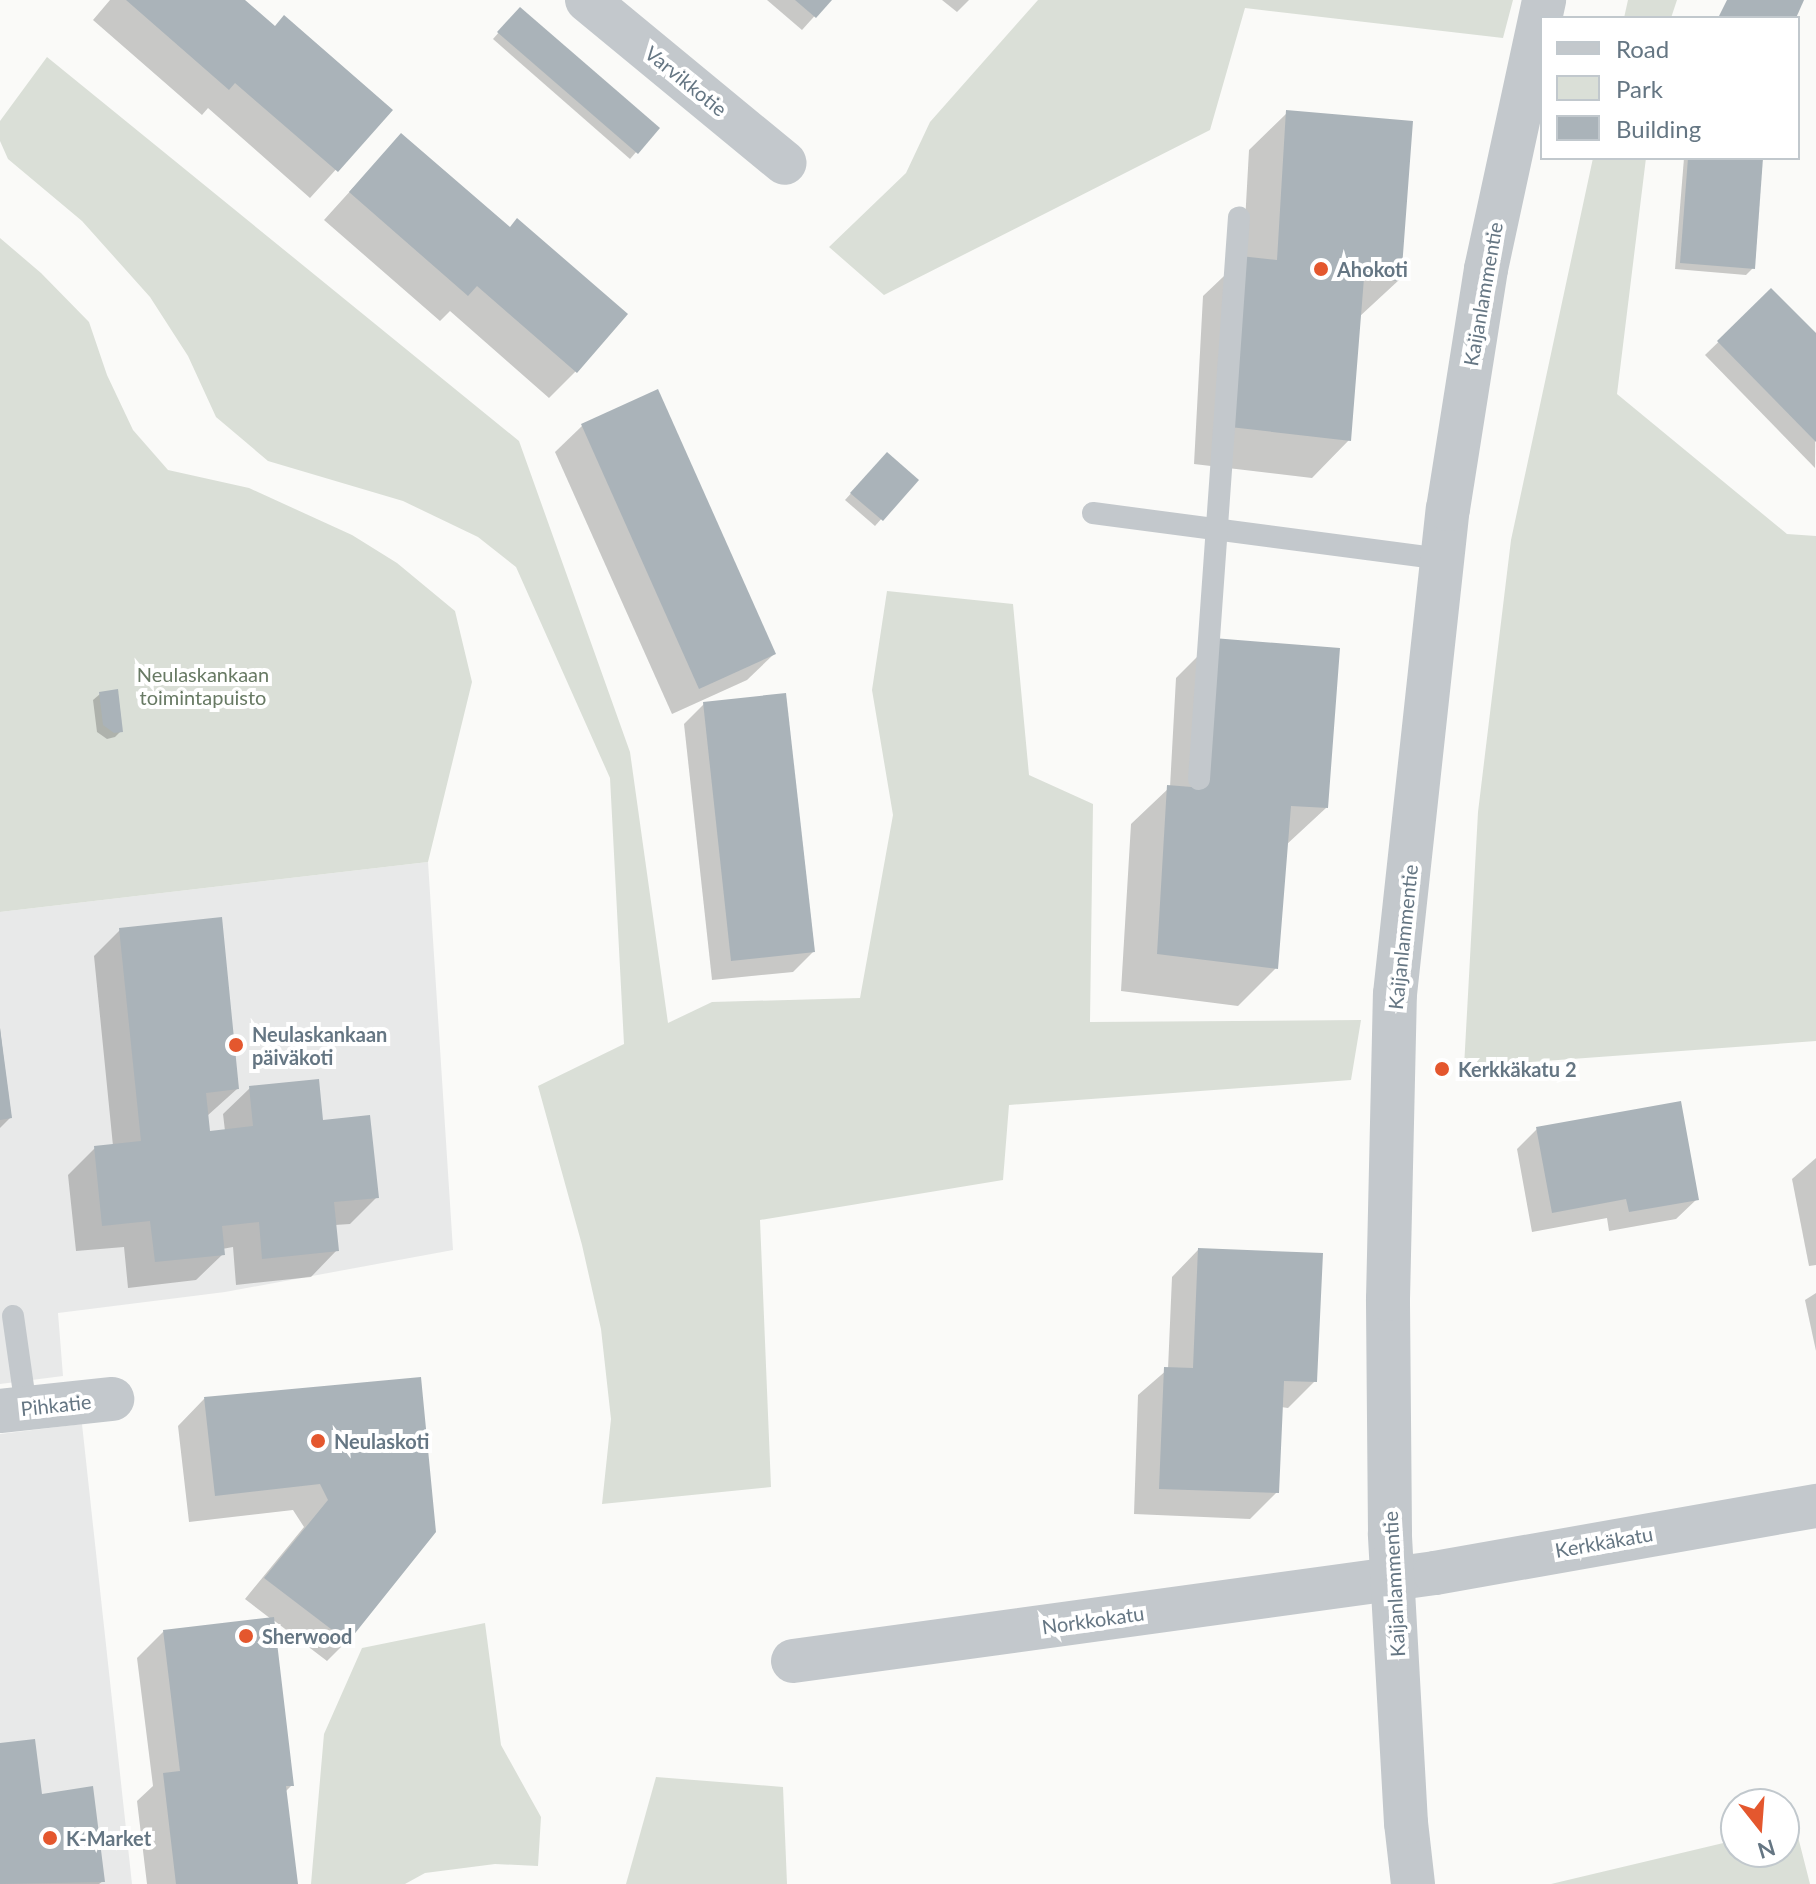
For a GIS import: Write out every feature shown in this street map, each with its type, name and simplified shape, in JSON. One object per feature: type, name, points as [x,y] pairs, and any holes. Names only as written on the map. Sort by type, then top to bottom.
[{"type":"street","name":"Varvikkotie","points":[[587,0],[785,163]]},
{"type":"street","name":"Kaijanlammentie","points":[[1413,1884],[1406,1823],[1393,1579],[1388,1299],[1395,994],[1443,559],[1486,269],[1540,19]]},
{"type":"street","name":"Pihkatie","points":[[13,1409],[112,1399]]},
{"type":"street","name":"Kerkkäkatu","points":[[1393,1579],[1816,1506]]},
{"type":"street","name":"Norkkokatu","points":[[793,1661],[1393,1579]]},
{"type":"lane","points":[[1199,779],[1239,217]]},
{"type":"lane","points":[[1093,513],[1443,559]]},
{"type":"lane","points":[[13,1316],[13,1409]]},
{"type":"shaded area","name":"Neulaskankaan päiväkoti","points":[[428,862],[453,1250],[225,1292],[58,1313],[63,1376],[0,1384],[0,912]]},
{"type":"shaded area","points":[[82,1424],[132,1884],[0,1884],[0,1434]]},
{"type":"green space","points":[[1038,0],[1513,0],[1503,38],[1245,8],[1210,130],[884,295],[829,247],[906,173],[930,122]]},
{"type":"green space","points":[[1628,0],[1677,0],[1672,16],[1624,16]]},
{"type":"green space","points":[[47,57],[519,441],[630,752],[668,1023],[712,1002],[860,998],[893,815],[872,690],[887,591],[1013,604],[1029,775],[1093,804],[1090,1022],[1361,1020],[1351,1080],[1009,1105],[1003,1180],[760,1220],[771,1487],[602,1504],[611,1419],[601,1329],[582,1245],[538,1086],[624,1044],[610,778],[516,567],[478,537],[403,501],[268,461],[216,417],[188,356],[150,297],[82,221],[8,159],[0,141],[0,121]]},
{"type":"green space","points":[[1593,160],[1646,160],[1617,394],[1787,534],[1816,536],[1816,1041],[1464,1067],[1478,812],[1511,540]]},
{"type":"green space","name":"Neulaskankaan toimintapuisto","points":[[0,238],[41,273],[89,322],[107,375],[133,430],[168,470],[249,488],[352,535],[397,563],[455,611],[472,682],[428,862],[0,912]]},
{"type":"green space","points":[[485,1623],[501,1745],[541,1817],[538,1866],[495,1864],[425,1873],[405,1884],[311,1884],[324,1734],[362,1648]]},
{"type":"green space","points":[[656,1777],[783,1787],[787,1884],[626,1884]]},
{"type":"green space","points":[[1720,1844],[1720,1868],[1800,1868],[1800,1845],[1810,1884],[1551,1884]]},
{"type":"building","points":[[126,0],[245,0],[275,26],[284,15],[393,110],[338,172],[235,83],[229,90]]},
{"type":"building","points":[[795,0],[832,0],[816,18]]},
{"type":"building","points":[[1727,0],[1804,0],[1797,16],[1719,16]]},
{"type":"building","points":[[520,7],[660,128],[638,154],[497,32]]},
{"type":"building","name":"Ahokoti","points":[[1286,110],[1413,121],[1401,281],[1364,278],[1351,441],[1230,427],[1240,256],[1277,260]]},
{"type":"building","points":[[401,133],[510,227],[517,218],[628,314],[577,373],[477,286],[468,296],[349,192]]},
{"type":"building","points":[[1688,160],[1763,160],[1755,269],[1680,263]]},
{"type":"building","points":[[1771,288],[1816,333],[1816,442],[1717,341]]},
{"type":"building","points":[[658,389],[776,654],[699,689],[581,424]]},
{"type":"building","points":[[887,452],[919,480],[883,521],[850,493]]},
{"type":"building","points":[[1213,638],[1340,648],[1328,808],[1291,806],[1278,969],[1157,954],[1167,785],[1204,788]]},
{"type":"building","points":[[118,689],[123,732],[114,733],[103,725],[99,692]]},
{"type":"building","points":[[786,693],[815,952],[731,961],[703,702]]},
{"type":"building","points":[[222,917],[239,1089],[206,1093],[210,1131],[253,1126],[249,1086],[319,1079],[323,1120],[370,1115],[379,1198],[334,1202],[339,1251],[262,1259],[259,1222],[222,1226],[225,1255],[155,1262],[150,1221],[102,1226],[94,1146],[141,1141],[119,928]]},
{"type":"building","points":[[0,1028],[12,1118],[0,1120]]},
{"type":"building","points":[[1681,1101],[1699,1200],[1629,1212],[1626,1199],[1552,1213],[1536,1127]]},
{"type":"building","points":[[1198,1248],[1323,1253],[1317,1382],[1284,1381],[1279,1493],[1159,1489],[1164,1367],[1193,1368]]},
{"type":"building","name":"Neulaskoti","points":[[421,1377],[436,1532],[348,1642],[264,1578],[328,1500],[320,1484],[215,1496],[204,1397]]},
{"type":"building","points":[[274,1617],[294,1786],[286,1786],[298,1884],[176,1884],[163,1773],[180,1771],[163,1630]]},
{"type":"building","name":"K-Market","points":[[35,1739],[42,1794],[93,1786],[105,1882],[0,1884],[0,1743]]},
{"type":"place","name":"Ahokoti","points":[[1321,269]]},
{"type":"place","name":"Neulaskankaan päiväkoti","points":[[236,1045]]},
{"type":"place","name":"Kerkkäkatu 2","points":[[1442,1069]]},
{"type":"place","name":"Neulaskoti","points":[[318,1441]]},
{"type":"place","name":"Sherwood","points":[[246,1636]]},
{"type":"place","name":"K-Market","points":[[50,1838]]}]
